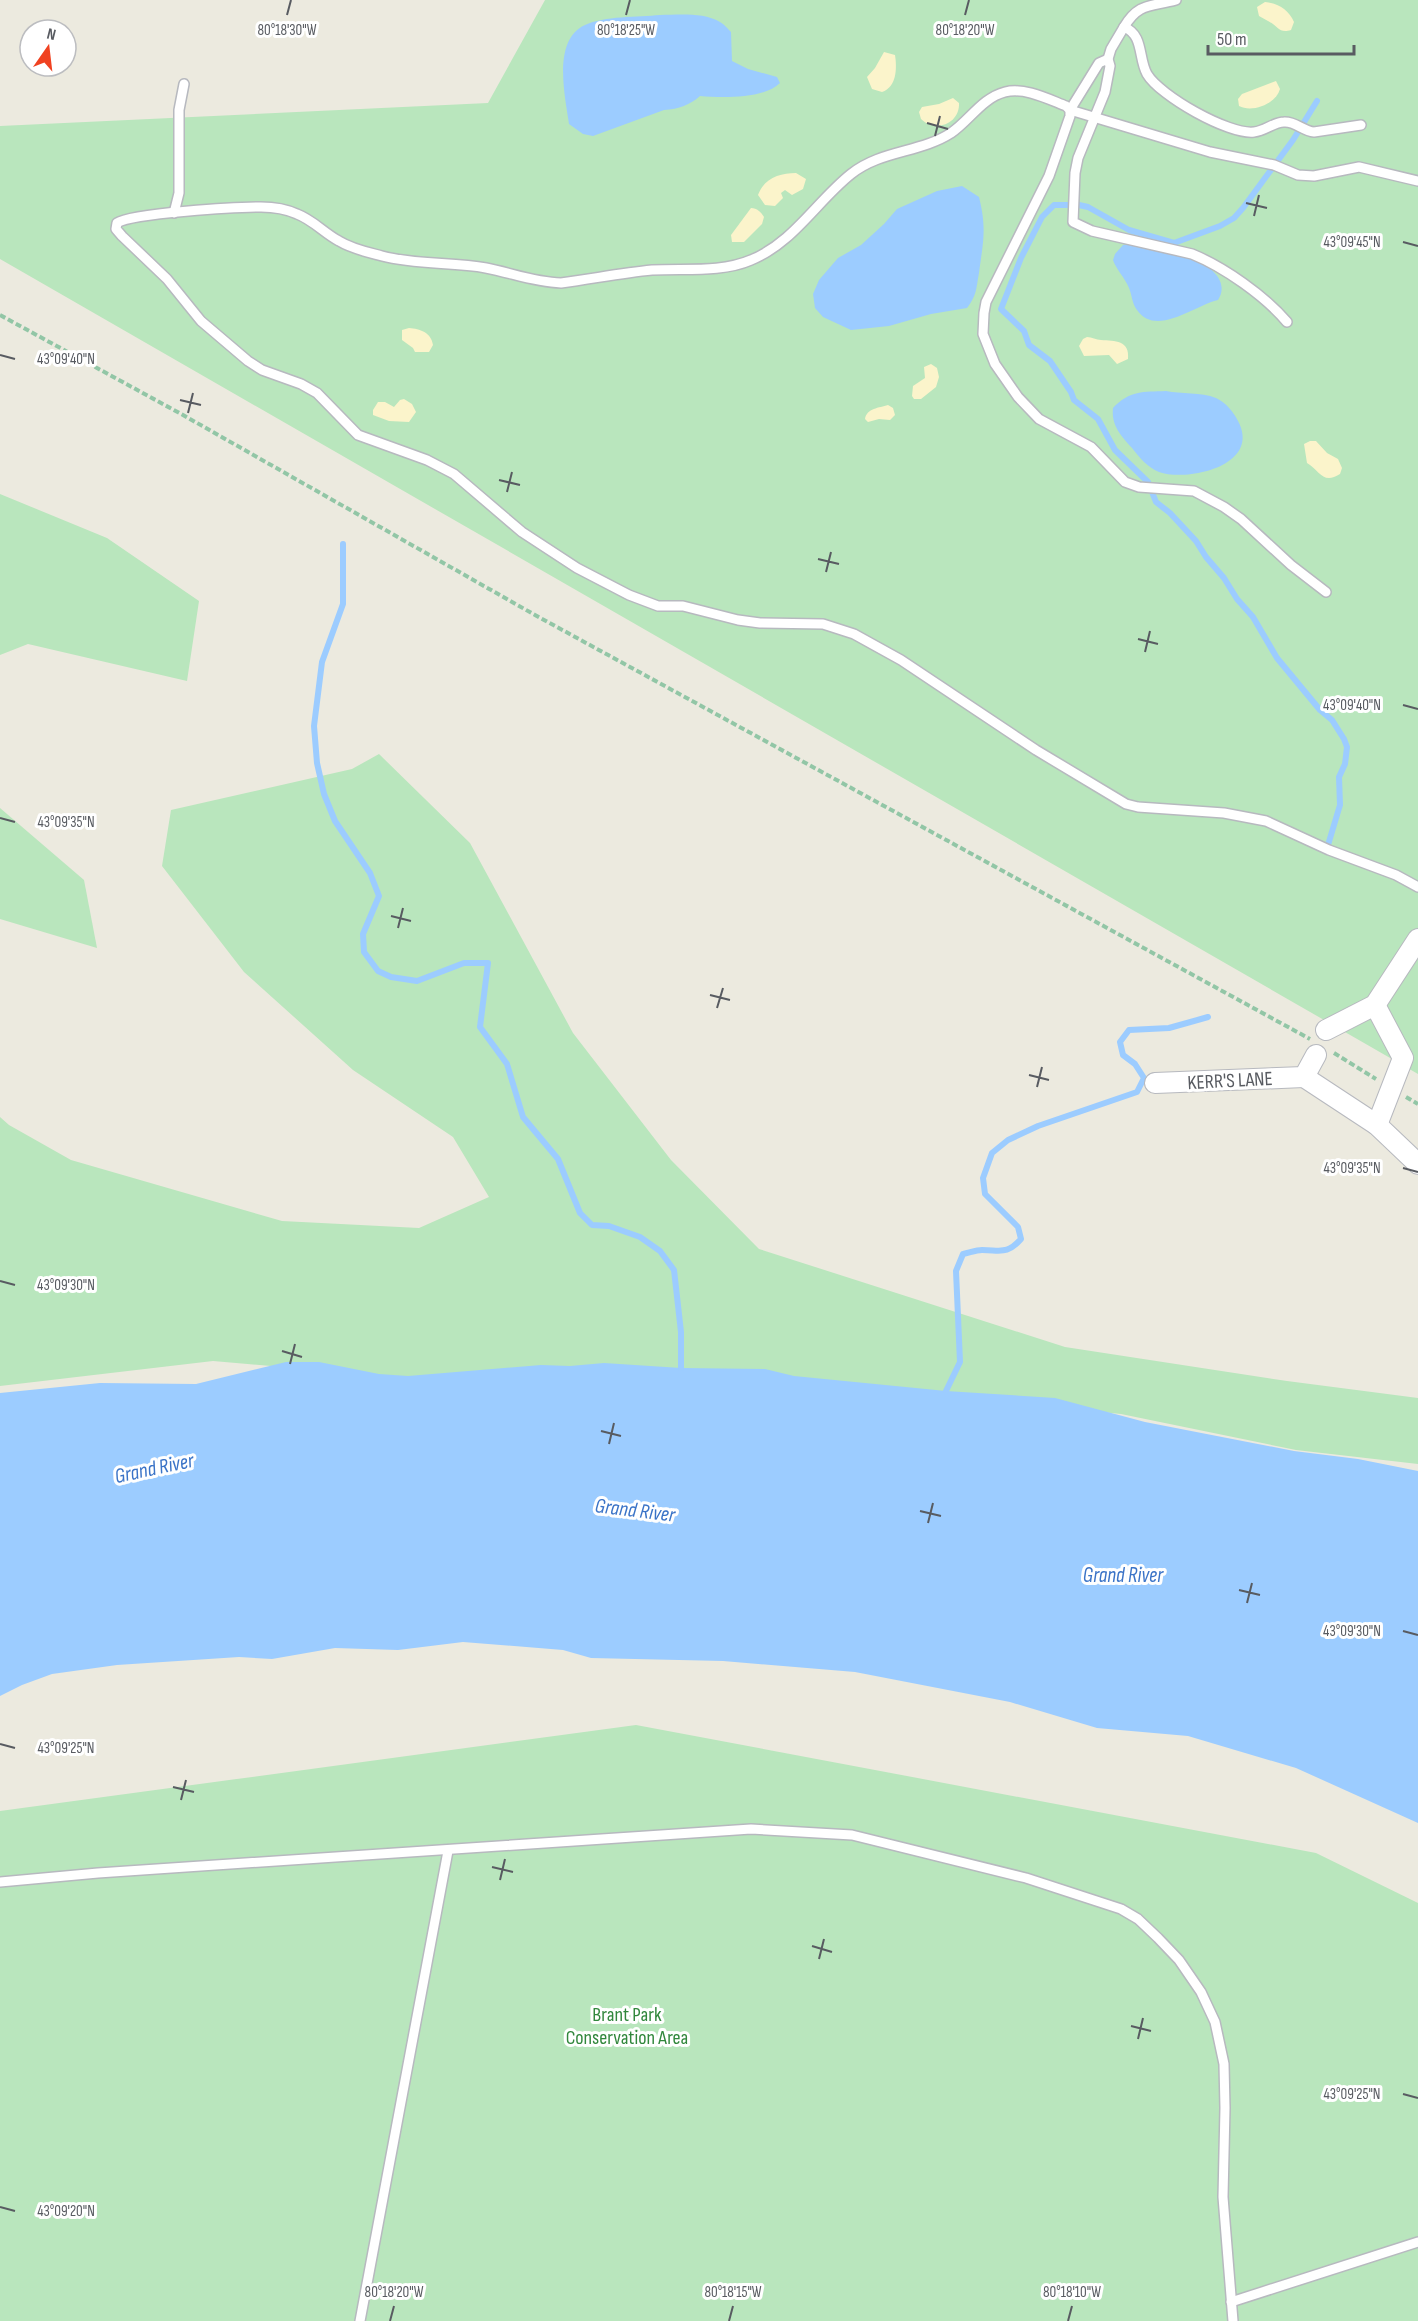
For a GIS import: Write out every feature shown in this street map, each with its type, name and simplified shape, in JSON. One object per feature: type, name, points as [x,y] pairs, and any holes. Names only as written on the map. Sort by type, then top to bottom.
[{"type":"street","points":[[1418,939],[1376,1005],[1323,1045],[1304,1077],[1377,1125],[1418,1164]]},
{"type":"street","points":[[1376,1005],[1403,1058],[1377,1125]]},
{"type":"street","name":"KERR'S LANE","points":[[1155,1083],[1304,1077]]},
{"type":"lane","points":[[1176,0],[1147,5],[1133,13],[1108,59],[1099,63],[1070,110],[1060,148],[1049,176],[987,302],[984,313],[984,334],[995,364],[1018,397],[1039,419],[1091,447],[1125,482],[1139,487],[1194,491],[1209,498],[1241,519],[1291,565],[1326,591]]},
{"type":"lane","points":[[1124,27],[1132,31],[1137,39],[1143,65],[1153,82],[1190,110],[1230,129],[1240,132],[1256,132],[1286,121],[1314,132],[1361,124]]},
{"type":"lane","points":[[1108,59],[1110,66],[1107,84],[1083,143],[1075,172],[1073,222],[1092,231],[1192,254],[1207,260],[1267,301],[1287,322]]},
{"type":"lane","points":[[174,213],[179,193],[179,110],[184,84]]},
{"type":"lane","points":[[1418,181],[1359,167],[1314,176],[1298,175],[1274,165],[1210,152],[1070,110],[1050,99],[1018,91],[996,95],[944,137],[861,166],[836,187],[792,232],[764,254],[739,264],[721,267],[650,270],[548,283],[484,268],[385,257],[348,246],[297,214],[263,207],[128,218],[117,224],[116,229],[167,279],[201,321],[248,361],[262,370],[301,384],[317,393],[358,435],[427,460],[454,474],[522,532],[597,579],[658,606],[683,606],[738,620],[760,623],[823,624],[839,628],[902,660],[1036,750],[1126,804],[1224,813],[1266,822],[1329,850],[1396,875],[1418,887]]},
{"type":"lane","points":[[0,1882],[98,1873],[751,1829],[852,1835],[1026,1878],[1121,1909],[1138,1919],[1179,1960],[1201,1992],[1215,2022],[1224,2064],[1226,2108],[1223,2197],[1233,2321]]},
{"type":"lane","points":[[360,2321],[448,1851]]},
{"type":"lane","points":[[1231,2302],[1418,2242]]},
{"type":"path","points":[[0,315],[183,415],[535,615],[1323,1045],[1418,1104]]},
{"type":"green space","points":[[545,0],[1418,0],[1418,1074],[0,259],[0,126],[488,103]]},
{"type":"green space","points":[[0,494],[107,538],[199,601],[187,681],[28,644],[0,655]]},
{"type":"green space","points":[[379,754],[470,843],[573,1033],[671,1160],[759,1249],[1065,1347],[1287,1381],[1418,1398],[1418,1464],[1296,1450],[1121,1414],[677,1370],[430,1380],[213,1361],[0,1386],[0,1117],[9,1125],[71,1160],[282,1221],[419,1228],[489,1197],[453,1137],[353,1070],[244,972],[162,866],[171,810],[352,769]]},
{"type":"green space","points":[[0,808],[84,880],[97,948],[0,919]]},
{"type":"green space","name":"Brant Park Conservation Area","points":[[636,1725],[1316,1853],[1418,1903],[1418,2321],[0,2321],[0,1811]]},
{"type":"sand","points":[[1265,2],[1279,6],[1289,14],[1294,22],[1291,30],[1281,30],[1259,16],[1257,7]]},
{"type":"sand","points":[[884,52],[895,55],[896,71],[891,86],[882,92],[872,89],[867,77]]},
{"type":"sand","points":[[1276,81],[1280,89],[1269,103],[1257,108],[1239,106],[1238,99],[1242,94]]},
{"type":"sand","points":[[953,98],[959,103],[958,110],[951,121],[939,126],[921,119],[919,112],[922,107],[939,104]]},
{"type":"sand","points":[[796,173],[806,179],[803,189],[792,195],[785,190],[781,193],[783,198],[775,206],[765,205],[758,195],[764,184],[779,175]]},
{"type":"sand","points":[[751,208],[763,215],[762,224],[744,242],[732,242],[731,235]]},
{"type":"sand","points":[[409,328],[421,330],[430,337],[433,345],[429,352],[415,352],[402,340],[402,330]]},
{"type":"sand","points":[[1087,337],[1124,345],[1127,348],[1128,359],[1117,364],[1109,355],[1084,356],[1079,346]]},
{"type":"sand","points":[[931,364],[937,368],[939,377],[936,387],[921,399],[914,399],[913,386],[925,378],[924,367]]},
{"type":"sand","points":[[404,399],[412,404],[416,412],[409,422],[389,421],[373,415],[378,402],[385,402],[394,407]]},
{"type":"sand","points":[[888,405],[893,408],[895,415],[890,420],[879,419],[868,422],[865,419],[871,411]]},
{"type":"sand","points":[[1316,441],[1327,453],[1338,459],[1342,468],[1340,474],[1330,478],[1322,476],[1307,463],[1304,444]]},
{"type":"water","points":[[660,15],[698,15],[720,22],[731,32],[732,61],[748,69],[777,77],[780,83],[753,95],[700,96],[684,106],[664,110],[593,136],[583,134],[569,124],[563,70],[568,43],[575,32],[585,25],[602,20]]},
{"type":"water","points":[[962,186],[979,197],[984,227],[977,288],[967,308],[931,314],[889,326],[851,330],[823,317],[815,308],[813,294],[819,280],[838,258],[861,245],[897,209],[937,191]]},
{"type":"water","points":[[1131,244],[1194,259],[1206,266],[1220,281],[1222,287],[1218,300],[1165,320],[1155,321],[1145,318],[1135,308],[1127,284],[1113,260],[1123,245]]},
{"type":"water","points":[[1166,391],[1210,396],[1220,400],[1229,408],[1238,421],[1243,437],[1240,449],[1231,460],[1203,472],[1171,475],[1155,470],[1141,459],[1118,430],[1113,408],[1131,395]]},
{"type":"water","name":"Grand River","points":[[286,1362],[319,1362],[379,1374],[408,1376],[541,1365],[570,1366],[604,1363],[681,1368],[765,1369],[794,1376],[946,1391],[1055,1398],[1145,1422],[1294,1451],[1358,1459],[1418,1471],[1418,1823],[1296,1768],[1188,1736],[1097,1728],[1010,1702],[855,1672],[723,1661],[591,1658],[563,1650],[463,1642],[398,1650],[335,1648],[272,1659],[239,1657],[117,1665],[52,1674],[0,1696],[0,1393],[100,1383],[196,1384]]},
{"type":"waterway","points":[[1317,101],[1293,140],[1243,208],[1234,218],[1220,226],[1174,243],[1129,230],[1088,207],[1054,205],[1042,217],[1021,258],[1001,309],[1024,331],[1029,345],[1050,361],[1074,400],[1098,419],[1115,450],[1148,482],[1156,502],[1170,513],[1196,541],[1237,599],[1253,617],[1277,658],[1320,710],[1332,720],[1344,739],[1347,747],[1345,764],[1339,777],[1340,805],[1328,845]]},
{"type":"waterway","points":[[343,544],[343,604],[322,662],[314,726],[317,763],[324,794],[335,821],[370,873],[379,896],[363,934],[364,952],[378,971],[391,977],[417,981],[464,963],[488,963],[480,1027],[507,1064],[523,1117],[558,1159],[580,1213],[592,1225],[609,1226],[640,1237],[660,1251],[674,1270],[681,1332],[681,1368]]},
{"type":"waterway","points":[[946,1391],[960,1362],[956,1271],[963,1254],[980,1250],[1008,1250],[1021,1239],[1018,1227],[985,1194],[983,1178],[992,1153],[1008,1140],[1038,1126],[1137,1092],[1144,1078],[1135,1064],[1123,1055],[1120,1042],[1129,1030],[1169,1028],[1208,1017]]}]
